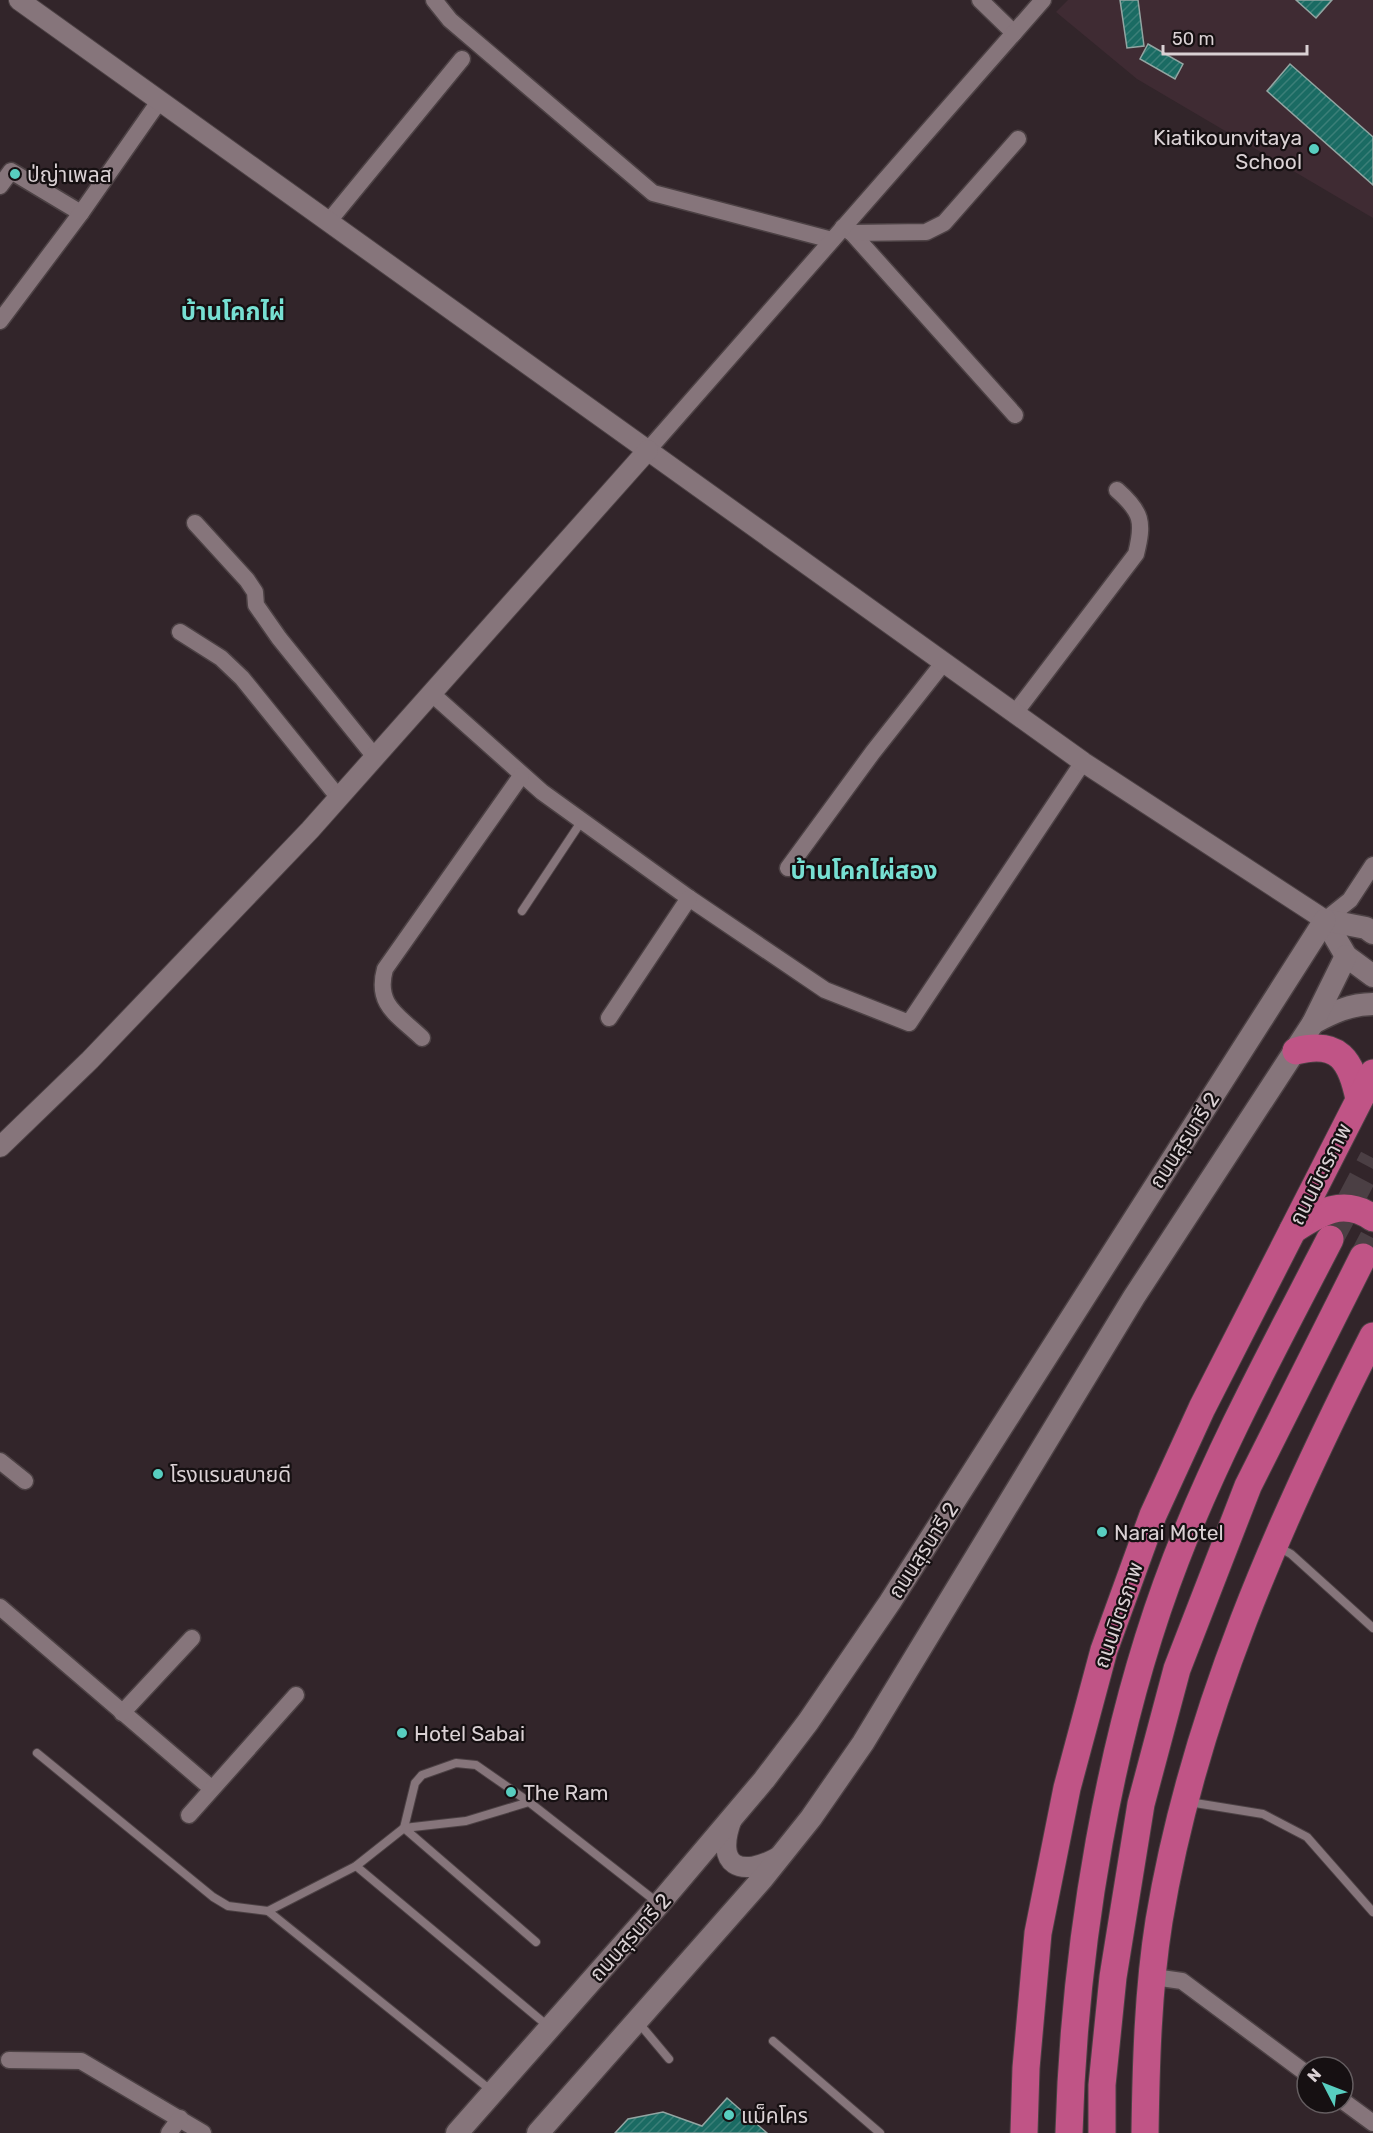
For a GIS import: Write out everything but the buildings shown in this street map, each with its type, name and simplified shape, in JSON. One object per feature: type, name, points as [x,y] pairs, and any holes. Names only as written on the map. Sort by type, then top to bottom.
[{"type":"highway","points":[[1296,1051],[1323,1048],[1336,1052],[1353,1071],[1359,1098]]},
{"type":"highway","name":"ถนนมิตรภาพ","points":[[1024,2133],[1026,2068],[1038,1933],[1067,1788],[1104,1650],[1153,1515],[1202,1408],[1373,1073]]},
{"type":"highway","points":[[1292,1231],[1332,1208],[1358,1211],[1373,1218]]},
{"type":"highway","name":"ถนนมิตรภาพ","points":[[1069,2133],[1070,2083],[1080,1972],[1108,1797],[1142,1661],[1175,1560],[1214,1466],[1330,1239]]},
{"type":"highway","points":[[1102,2133],[1102,2085],[1115,1966],[1141,1804],[1177,1669],[1248,1486],[1363,1257]]},
{"type":"highway","points":[[1145,2133],[1149,2025],[1159,1921],[1186,1801],[1220,1684],[1273,1545],[1327,1427],[1373,1336]]},
{"type":"main road","points":[[1325,920],[1366,928],[1373,933]]},
{"type":"main road","points":[[1325,920],[1346,957],[1373,976]]},
{"type":"main road","name":"ถนนสุรนารี 2","points":[[457,2133],[660,1904],[732,1819],[808,1722],[884,1611],[1325,920]]},
{"type":"main road","points":[[538,2133],[782,1854],[863,1743],[1134,1297],[1296,1051],[1313,1023],[1346,957]]},
{"type":"main road","points":[[1313,1023],[1334,1011],[1359,1004],[1373,1004]]},
{"type":"street","points":[[19,0],[1083,762],[1325,920],[1350,900],[1373,865]]},
{"type":"street","points":[[434,0],[450,20],[653,193],[843,233],[926,232],[944,223],[1018,139]]},
{"type":"street","points":[[980,0],[1014,33]]},
{"type":"street","points":[[0,1147],[90,1060],[339,798],[843,233],[1042,0]]},
{"type":"street","points":[[329,221],[462,59]]},
{"type":"street","points":[[0,321],[81,213],[160,100]]},
{"type":"street","points":[[0,186],[11,171],[81,213]]},
{"type":"street","points":[[843,233],[1015,415]]},
{"type":"street","points":[[1015,713],[1136,554],[1141,535],[1140,515],[1117,490]]},
{"type":"street","points":[[195,523],[251,585],[256,605],[279,638],[375,757]]},
{"type":"street","points":[[180,632],[221,658],[242,678],[339,798]]},
{"type":"street","points":[[788,868],[873,752],[944,662]]},
{"type":"street","points":[[431,693],[521,776],[581,822],[689,898],[825,990],[909,1023],[1083,762]]},
{"type":"street","points":[[422,1038],[383,998],[381,985],[385,969],[521,776]]},
{"type":"street","points":[[609,1018],[689,898]]},
{"type":"street","points":[[0,1461],[25,1481]]},
{"type":"street","points":[[0,1607],[211,1788]]},
{"type":"street","points":[[122,1713],[192,1638]]},
{"type":"street","points":[[189,1815],[296,1695]]},
{"type":"street","points":[[732,1819],[725,1838],[726,1851],[733,1864],[746,1869],[767,1863],[782,1854]]},
{"type":"street","points":[[1154,1977],[1182,1981],[1295,2065]]},
{"type":"street","points":[[9,2060],[81,2061],[204,2133]]},
{"type":"street","points":[[1355,2110],[1373,2123]]},
{"type":"street","points":[[169,2133],[180,2118]]},
{"type":"lane","points":[[522,911],[581,822]]},
{"type":"lane","points":[[1273,1545],[1291,1554],[1373,1628]]},
{"type":"lane","points":[[37,1753],[213,1897],[228,1906],[268,1911],[493,2092]]},
{"type":"lane","points":[[404,1828],[415,1783],[422,1775],[456,1763],[476,1765],[529,1802],[660,1904]]},
{"type":"lane","points":[[1186,1801],[1263,1814],[1307,1837],[1373,1912]]},
{"type":"lane","points":[[268,1911],[356,1866],[404,1828],[466,1821],[529,1802]]},
{"type":"lane","points":[[404,1828],[536,1942]]},
{"type":"lane","points":[[356,1866],[550,2027]]},
{"type":"lane","points":[[637,2022],[669,2059]]},
{"type":"lane","points":[[773,2041],[880,2133]]},
{"type":"shaded area","name":"Kiatikounvitaya School","points":[[1068,0],[1373,0],[1373,218],[1137,79],[1056,12]]},
{"type":"tunnel","points":[[1330,1239],[1373,1158]]},
{"type":"tunnel","points":[[1363,1257],[1373,1238]]},
{"type":"place","name":"Kiatikounvitaya School","points":[[1314,149]]},
{"type":"place","name":"ป่ญ่าเพลส","points":[[15,174]]},
{"type":"place","name":"โรงแรมสบายดี","points":[[158,1474]]},
{"type":"place","name":"Narai Motel","points":[[1102,1532]]},
{"type":"place","name":"Hotel Sabai","points":[[402,1733]]},
{"type":"place","name":"The Ram","points":[[511,1792]]},
{"type":"place","name":"แม็คโคร","points":[[729,2115]]},
{"type":"district","name":"บ้านโคกไผ่","points":[[233,312]]},
{"type":"district","name":"บ้านโคกไผ่สอง","points":[[864,871]]}]
